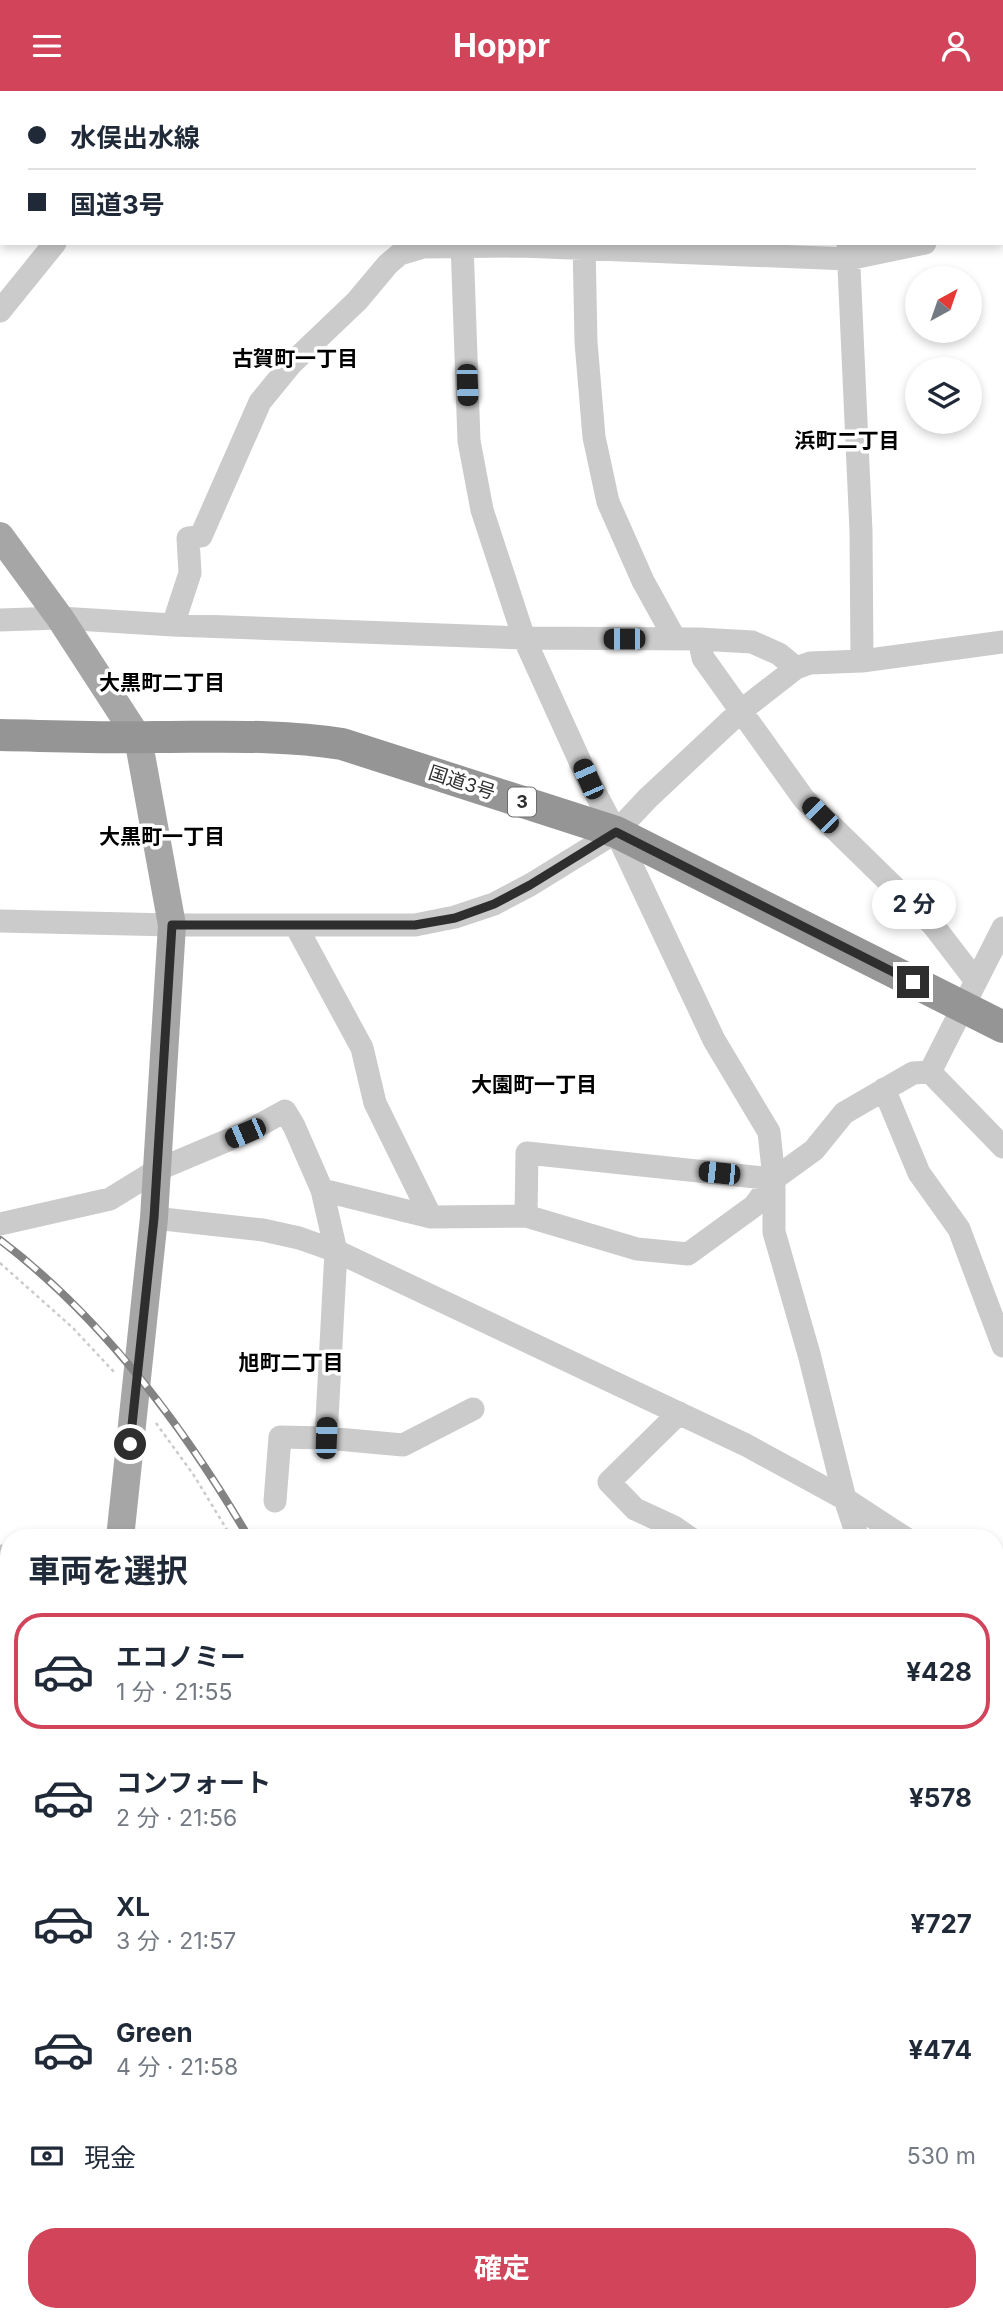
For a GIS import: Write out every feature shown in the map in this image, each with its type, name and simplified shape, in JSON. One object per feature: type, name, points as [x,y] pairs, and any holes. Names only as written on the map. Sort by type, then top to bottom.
[{"type":"highway","name":"国道3号","points":[[0,735],[271,737],[307,738],[342,744],[616,832],[969,994],[1003,1027]]},
{"type":"main road","points":[[0,536],[60,618],[138,737],[172,925],[154,1218],[121,1529]]},
{"type":"street","points":[[0,311],[53,245]]},
{"type":"street","points":[[380,245],[388,264]]},
{"type":"street","points":[[173,625],[190,573],[188,538],[201,536],[260,402],[291,364],[357,301],[388,264],[400,254],[423,247],[449,245]]},
{"type":"street","points":[[462,245],[469,441],[482,510],[524,638],[588,779],[616,832],[714,1040],[769,1132],[774,1179],[774,1232],[855,1529]]},
{"type":"street","points":[[521,245],[848,251],[906,245]]},
{"type":"street","points":[[584,245],[586,342],[594,437],[608,502],[643,581],[675,639]]},
{"type":"street","points":[[848,251],[861,531],[862,661]]},
{"type":"street","points":[[0,619],[60,618],[173,625],[524,638],[752,642],[779,654],[796,668]]},
{"type":"street","points":[[699,639],[703,658],[804,799],[933,925],[969,994]]},
{"type":"street","points":[[0,921],[296,926],[415,925],[455,918],[494,904],[530,885],[616,832],[648,798],[742,711],[796,668],[810,663],[1002,648]]},
{"type":"street","points":[[296,926],[362,1048],[375,1103],[432,1217]]},
{"type":"street","points":[[930,1072],[1003,928]]},
{"type":"street","points":[[322,1191],[432,1217],[526,1216],[637,1249],[688,1254],[754,1206],[774,1179],[814,1150],[844,1113],[913,1073],[930,1072],[1003,1147]]},
{"type":"street","points":[[884,1089],[919,1173],[959,1229],[1003,1346]]},
{"type":"street","points":[[3,1221],[110,1199],[157,1170],[245,1133],[285,1111],[295,1126],[322,1191],[336,1251],[326,1438]]},
{"type":"street","points":[[526,1216],[527,1153],[774,1179]]},
{"type":"street","points":[[154,1218],[263,1230],[299,1238],[336,1251],[746,1444],[845,1499],[891,1529]]},
{"type":"street","points":[[275,1501],[280,1437],[403,1445],[473,1409]]},
{"type":"street","points":[[677,1529],[635,1510],[609,1482],[678,1413]]},
{"type":"path","points":[[0,1263],[73,1328],[107,1364],[160,1428],[226,1529]]},
{"type":"railway","points":[[0,1240],[74,1304],[139,1377],[197,1456],[244,1529]]},
{"type":"district","name":"古賀町一丁目","points":[[295,359]]},
{"type":"district","name":"浜町二丁目","points":[[847,441]]},
{"type":"district","name":"大黒町二丁目","points":[[162,683]]},
{"type":"district","name":"大黒町一丁目","points":[[162,837]]},
{"type":"district","name":"大園町一丁目","points":[[534,1085]]},
{"type":"district","name":"旭町二丁目","points":[[291,1363]]},
{"type":"route","points":[[130,1444],[154,1218],[172,925],[415,925],[455,918],[494,904],[530,885],[616,832],[913,982]]}]
